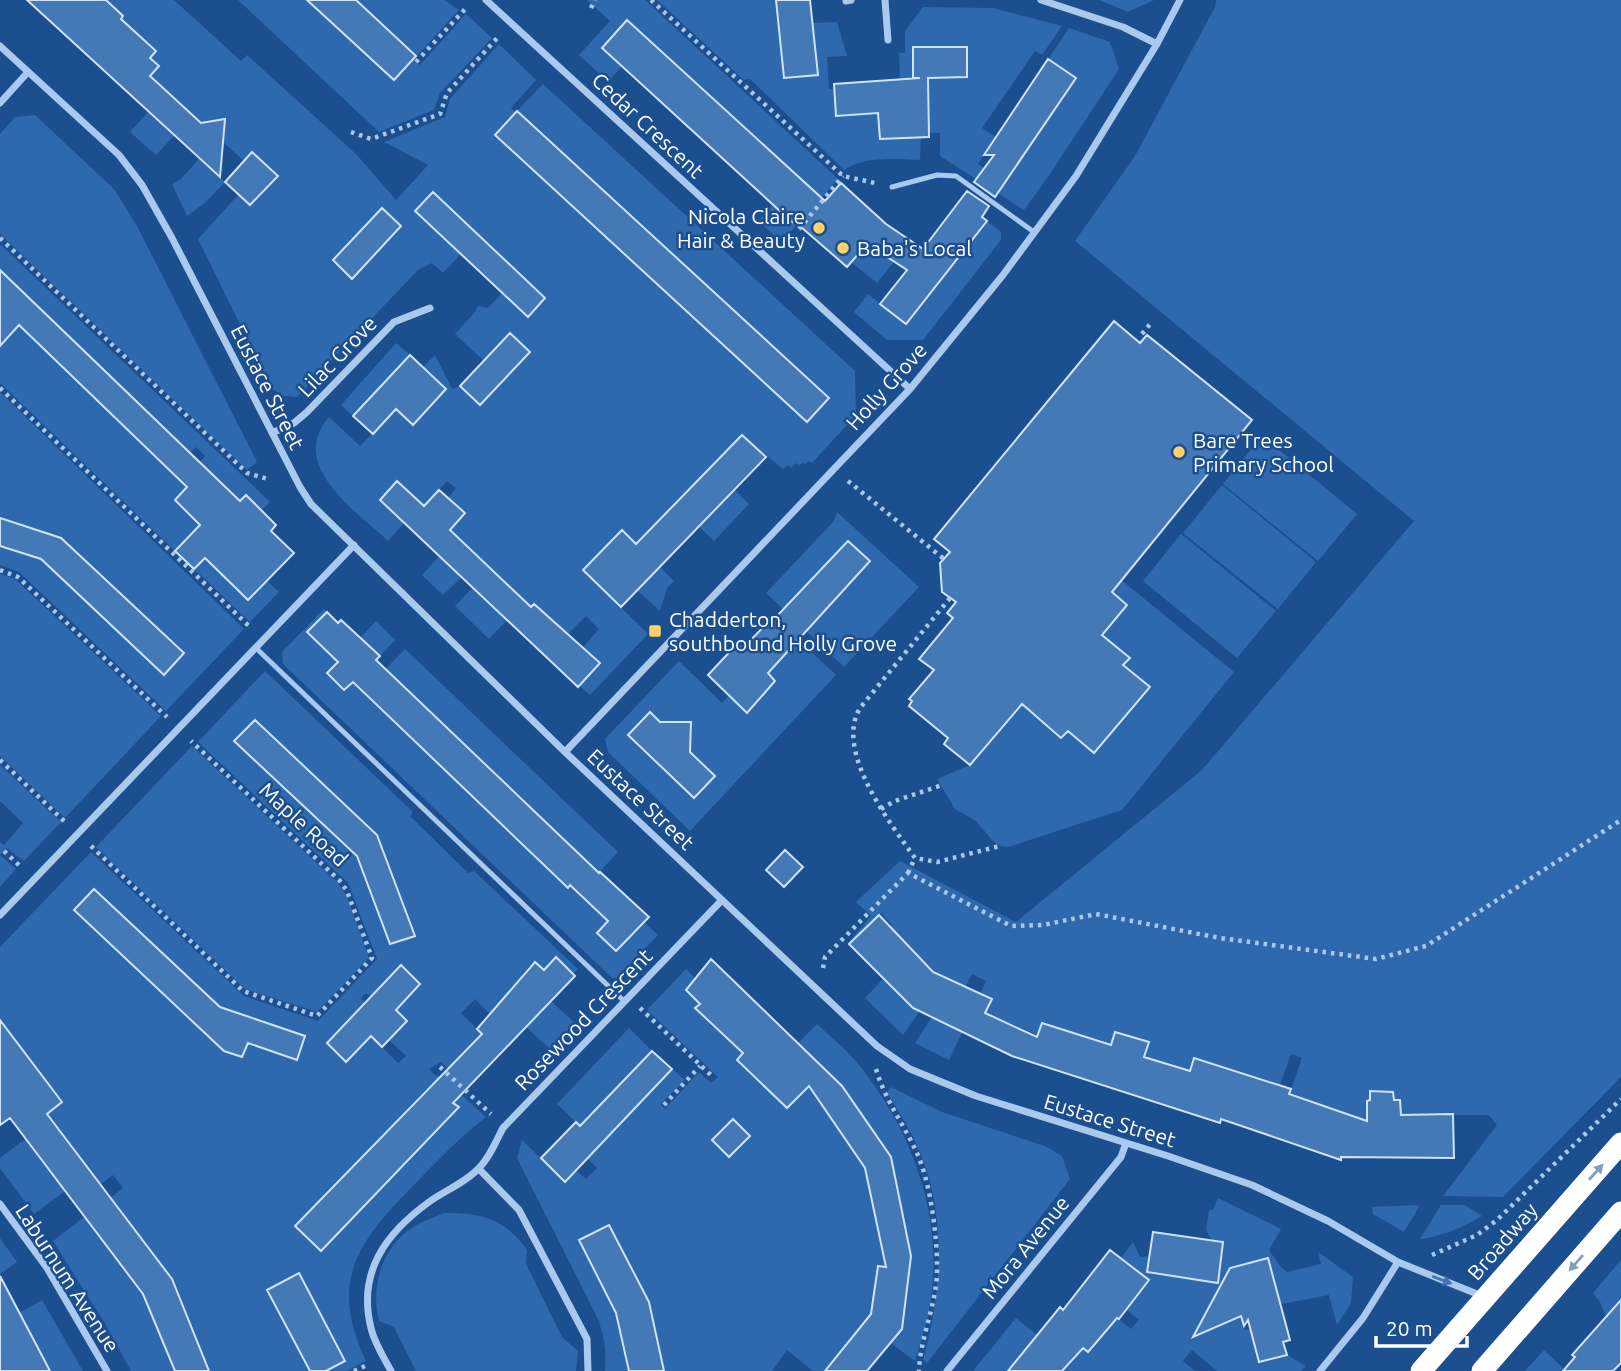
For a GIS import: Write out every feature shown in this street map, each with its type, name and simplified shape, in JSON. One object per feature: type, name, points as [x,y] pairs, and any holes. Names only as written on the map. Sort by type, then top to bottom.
[{"type":"highway","name":"Broadway","points":[[1421,1371],[1621,1143]]},
{"type":"highway","points":[[1482,1371],[1621,1212]]},
{"type":"street","name":"Cedar Crescent","points":[[486,0],[910,389]]},
{"type":"street","points":[[885,0],[888,40]]},
{"type":"street","points":[[1041,0],[1124,27],[1157,44]]},
{"type":"street","name":"Holly Grove","points":[[565,752],[910,389],[1003,275],[1076,176],[1157,44],[1180,0]]},
{"type":"street","name":"Eustace Street","points":[[0,46],[119,155],[142,185],[311,504],[565,752],[877,1046],[895,1060],[934,1081],[991,1102],[1252,1185],[1328,1221],[1398,1262],[1486,1297]]},
{"type":"street","points":[[0,103],[28,72]]},
{"type":"street","name":"Lilac Grove","points":[[272,433],[294,423],[307,412],[394,322],[430,308]]},
{"type":"street","points":[[0,915],[354,545]]},
{"type":"street","name":"Rosewood Crescent","points":[[391,1371],[371,1330],[367,1304],[370,1273],[380,1249],[398,1227],[429,1202],[479,1169],[503,1128],[722,900]]},
{"type":"street","name":"Mora Avenue","points":[[947,1371],[1121,1157],[1126,1143]]},
{"type":"street","points":[[479,1169],[519,1210],[587,1339],[588,1371]]},
{"type":"street","name":"Laburnum Avenue","points":[[0,1204],[47,1268],[107,1371]]},
{"type":"street","points":[[1320,1371],[1363,1318],[1398,1262]]},
{"type":"lane","points":[[892,187],[937,175],[956,176],[1034,232]]},
{"type":"lane","points":[[257,649],[624,1001]]},
{"type":"path","points":[[591,8],[595,0]]},
{"type":"path","points":[[652,0],[843,176],[892,187]]},
{"type":"path","points":[[416,62],[468,6]]},
{"type":"path","points":[[351,132],[371,139],[440,114],[447,93],[510,23]]},
{"type":"path","points":[[799,229],[843,176]]},
{"type":"path","points":[[0,238],[247,473],[268,479]]},
{"type":"path","points":[[1142,334],[1151,323]]},
{"type":"path","points":[[0,388],[252,629]]},
{"type":"path","points":[[848,480],[944,559]]},
{"type":"path","points":[[0,570],[18,577],[167,718]]},
{"type":"path","points":[[950,598],[853,720],[854,744],[872,797],[915,858],[937,862],[1000,846]]},
{"type":"path","name":"Maple Road","points":[[90,845],[243,991],[317,1016],[372,958],[347,891],[340,881],[191,741]]},
{"type":"path","points":[[0,760],[66,822]]},
{"type":"path","points":[[880,809],[942,785]]},
{"type":"path","points":[[908,873],[1011,926],[1042,925],[1096,914],[1220,939],[1376,959],[1426,946],[1621,820]]},
{"type":"path","points":[[4,851],[23,868]]},
{"type":"path","points":[[811,984],[823,972],[825,957],[908,873],[915,858]]},
{"type":"path","points":[[640,1007],[714,1078]]},
{"type":"path","points":[[877,1046],[872,1053],[882,1090],[917,1152],[936,1236],[935,1296],[919,1371]]},
{"type":"path","points":[[664,1105],[700,1066]]},
{"type":"path","points":[[440,1067],[494,1116]]},
{"type":"path","points":[[1398,1262],[1430,1256],[1477,1235],[1497,1220],[1621,1100]]},
{"type":"shaded area","points":[[106,0],[174,0],[241,61],[247,55],[356,154],[396,200],[428,165],[384,142],[445,117],[450,99],[499,44],[536,80],[511,108],[516,113],[496,136],[587,221],[608,199],[517,111],[543,84],[855,371],[856,415],[812,463],[803,462],[799,466],[796,463],[791,468],[788,465],[783,469],[742,435],[701,520],[704,522],[735,490],[749,504],[714,541],[697,525],[636,544],[621,530],[583,570],[648,634],[590,695],[579,685],[600,663],[583,647],[599,629],[586,616],[567,635],[534,604],[515,624],[509,618],[489,639],[455,606],[473,587],[462,577],[443,595],[422,575],[439,556],[432,548],[465,513],[448,498],[456,488],[447,481],[424,506],[397,482],[380,500],[404,523],[388,541],[331,486],[321,469],[316,452],[318,435],[329,417],[360,446],[396,409],[412,424],[423,367],[435,355],[452,389],[460,386],[480,405],[530,352],[510,333],[484,361],[455,334],[478,306],[488,308],[502,293],[528,317],[545,298],[495,251],[476,269],[467,260],[485,241],[433,192],[415,211],[461,254],[443,273],[432,263],[418,270],[297,397],[284,396],[272,389],[198,239],[239,194],[251,205],[277,176],[252,152],[244,161],[150,76],[159,66],[150,58],[156,50],[123,21],[89,58],[87,55],[123,16]],"holes":[[[383,208],[401,226],[353,278],[333,260]],[[628,212],[720,298],[606,235]],[[737,312],[828,398],[733,315]]]},
{"type":"shaded area","points":[[238,0],[308,0],[394,80],[413,60],[420,65],[466,14],[492,38],[440,93],[434,110],[379,132]]},
{"type":"shaded area","points":[[356,0],[444,0],[459,10],[417,56]]},
{"type":"shaded area","points":[[587,0],[645,0],[838,179],[787,236],[779,240],[758,221],[773,205],[792,221],[816,193],[628,20],[622,66],[608,82],[579,55],[610,21]]},
{"type":"shaded area","points":[[657,0],[776,0],[817,75],[813,23],[837,22],[847,56],[827,57],[829,89],[835,89],[836,116],[878,114],[881,139],[902,138],[899,53],[905,53],[905,31],[923,7],[993,8],[1062,26],[1042,55],[1035,51],[982,128],[996,137],[978,164],[1005,182],[1075,78],[1048,59],[1069,28],[1110,42],[1119,69],[1024,210],[940,156],[940,133],[921,133],[920,160],[871,160],[844,170],[750,79],[744,80]],"holes":[[[967,47],[967,77],[928,78],[928,91],[914,91],[913,48]]]},
{"type":"shaded area","points":[[1099,0],[1154,0],[1128,12]]},
{"type":"shaded area","points":[[1216,0],[1621,0],[1621,1077],[1503,1197],[1443,1196],[1497,1125],[1489,1115],[1406,1115],[1401,1129],[1400,1101],[1394,1100],[1393,1092],[1370,1091],[1370,1100],[1367,1101],[1367,1156],[1334,1109],[1319,1104],[1283,1112],[1302,1058],[1291,1054],[1265,1126],[1179,1106],[1141,1067],[1148,1042],[1115,1032],[1107,1059],[1042,1023],[1038,1035],[982,1012],[992,999],[981,993],[986,981],[972,974],[965,987],[926,1002],[903,1035],[865,998],[883,979],[910,1005],[880,937],[892,925],[881,913],[848,943],[871,916],[856,902],[900,861],[1016,922],[1202,770],[1414,521],[1075,241],[1135,156],[1215,7]]},
{"type":"shaded area","points":[[148,112],[174,136],[156,155],[130,132]]},
{"type":"shaded area","points":[[35,115],[114,189],[137,226],[257,462],[247,470],[0,234],[0,134],[15,117]]},
{"type":"shaded area","points":[[199,159],[225,182],[206,202],[187,216],[172,184],[181,179]]},
{"type":"shaded area","points":[[987,221],[1001,232],[1001,240],[923,340],[887,340],[854,312],[868,294],[906,324]]},
{"type":"shaded area","points":[[0,244],[270,502],[256,516],[250,509],[254,503],[246,495],[241,500],[200,462],[205,456],[196,447],[191,452],[130,394],[111,412],[187,486],[175,500],[199,523],[212,510],[223,575],[248,600],[267,581],[279,592],[250,622],[194,569],[205,558],[186,539],[175,551],[0,383],[0,327],[9,336],[19,325],[95,398],[113,380],[0,270]]},
{"type":"shaded area","points":[[867,244],[908,244],[877,283],[851,262]]},
{"type":"shaded area","points":[[396,343],[410,355],[353,416],[341,405]]},
{"type":"shaded area","points":[[0,392],[244,629],[166,711],[19,572],[0,565],[0,546],[26,527],[0,518]],"holes":[[[62,538],[184,653],[164,675],[41,560]]]},
{"type":"shaded area","points":[[1262,436],[1357,514],[1318,561],[1223,484]]},
{"type":"shaded area","points":[[1222,485],[1316,562],[1278,609],[1183,533]]},
{"type":"shaded area","points":[[837,512],[919,587],[844,667],[766,593],[834,521]],"holes":[[[847,541],[870,561],[840,594],[788,605]]]},
{"type":"shaded area","points":[[1181,534],[1276,611],[1237,658],[1143,581]]},
{"type":"shaded area","points":[[660,567],[674,581],[667,588],[660,611],[637,590]]},
{"type":"shaded area","points":[[0,574],[15,579],[161,716],[65,818],[0,756]]},
{"type":"shaded area","points":[[1114,574],[1234,672],[1122,810],[1008,847],[1000,846],[976,821],[955,809],[937,779],[970,765],[1028,697],[1095,752],[1150,687],[1123,665],[1130,658],[1095,643],[1127,605],[1104,586]]},
{"type":"shaded area","points":[[324,609],[327,612],[307,632],[338,662],[327,673],[344,690],[355,679],[374,681],[405,649],[618,852],[579,894],[608,921],[597,933],[616,951],[644,922],[658,935],[617,978],[612,978],[283,664],[282,652]],"holes":[[[397,680],[488,766],[466,789]],[[499,778],[590,865],[568,887],[477,802]]]},
{"type":"shaded area","points":[[376,621],[395,640],[380,656],[373,649],[370,652],[358,640]]},
{"type":"shaded area","points":[[799,640],[836,675],[690,831],[608,752],[605,739],[679,661],[722,703],[729,695],[747,713],[766,693],[768,673]],"holes":[[[650,712],[715,776],[694,798],[629,735]]]},
{"type":"shaded area","points":[[265,671],[413,812],[410,816],[468,873],[474,871],[578,969],[573,974],[556,958],[544,970],[534,961],[522,974],[531,983],[490,1014],[475,999],[461,1013],[482,1034],[457,1060],[477,1078],[468,1088],[441,1062],[429,1069],[486,1117],[412,1187],[376,1227],[363,1246],[354,1266],[350,1308],[355,1333],[366,1361],[347,1371],[326,1371],[345,1361],[299,1273],[267,1290],[310,1371],[209,1371],[173,1366],[175,1371],[131,1371],[53,1241],[84,1217],[100,1239],[126,1219],[110,1198],[123,1188],[113,1175],[101,1184],[91,1172],[34,1214],[0,1168],[0,1158],[37,1130],[33,1124],[62,1102],[27,1055],[10,1068],[0,1054],[0,947],[91,852],[244,996],[318,1021],[377,959],[348,883],[198,742]],"holes":[[[255,720],[378,835],[358,856],[235,741]],[[389,869],[414,935],[390,944]],[[94,889],[217,1004],[197,1026],[74,911]],[[401,966],[420,984],[396,1010],[407,1021],[389,1040],[406,1056],[398,1063],[371,1036],[346,1062],[327,1042],[365,1002],[361,998],[366,993],[371,997]],[[238,1013],[305,1035],[297,1060],[248,1043],[242,1057],[221,1050],[225,1036]],[[432,1083],[458,1108],[366,1203],[295,1226]],[[56,1125],[86,1165],[61,1185],[31,1143]],[[134,1231],[166,1272],[141,1291],[109,1251]],[[177,1292],[197,1340],[167,1352],[148,1305]]]},
{"type":"shaded area","points":[[192,746],[337,882],[347,896],[369,958],[317,1012],[245,989],[96,847]]},
{"type":"shaded area","points":[[0,765],[61,822],[24,861],[6,848],[0,855],[0,842],[4,845],[23,823],[0,801]]},
{"type":"shaded area","points":[[0,855],[16,869],[0,887]]},
{"type":"shaded area","points":[[686,969],[696,979],[686,990],[700,1004],[696,1008],[753,1042],[737,1060],[787,1108],[808,1087],[814,1092],[830,1075],[798,1043],[817,1024],[859,1065],[894,1117],[919,1175],[927,1205],[934,1267],[931,1299],[915,1361],[867,1326],[836,1371],[813,1371],[787,1350],[772,1371],[664,1371],[617,1314],[629,1371],[605,1371],[606,1357],[597,1317],[517,1158],[522,1140],[564,1181],[576,1170],[586,1179],[597,1168],[587,1158],[672,1069],[685,1080],[661,1104],[665,1109],[699,1072],[711,1083],[718,1077],[647,1010]],"holes":[[[840,1083],[880,1142],[820,1096]],[[894,1170],[908,1241],[882,1246]],[[609,1225],[640,1285],[579,1240]],[[878,1267],[902,1269],[871,1317]]]},
{"type":"shaded area","points":[[551,1001],[575,1023],[550,1049],[526,1027]]},
{"type":"shaded area","points":[[932,1017],[963,1031],[949,1060],[915,1043]]},
{"type":"shaded area","points":[[629,1028],[652,1051],[580,1126],[557,1104]]},
{"type":"shaded area","points":[[891,1087],[942,1112],[1045,1146],[1062,1156],[1070,1179],[927,1363],[923,1360],[938,1277],[937,1221],[925,1166],[914,1139],[887,1092]]},
{"type":"shaded area","points":[[1218,1198],[1281,1229],[1269,1250],[1287,1272],[1321,1264],[1318,1252],[1353,1277],[1351,1303],[1337,1325],[1329,1295],[1281,1304],[1268,1258],[1244,1265],[1241,1315],[1245,1330],[1250,1329],[1259,1362],[1287,1355],[1306,1366],[1301,1371],[1217,1371],[1192,1350],[1183,1361],[1195,1371],[1062,1371],[1101,1305],[1131,1329],[1139,1320],[1109,1295],[1111,1293],[1129,1306],[1143,1288],[1136,1282],[1141,1274],[1121,1258],[1133,1242],[1140,1257],[1149,1256],[1149,1260],[1220,1268],[1223,1243],[1212,1241],[1206,1230],[1209,1210],[1213,1210]]},
{"type":"shaded area","points":[[1441,1205],[1465,1205],[1482,1216],[1452,1231],[1420,1239]]},
{"type":"shaded area","points":[[1372,1207],[1419,1207],[1404,1232],[1373,1214]]},
{"type":"shaded area","points":[[443,1213],[481,1216],[501,1224],[518,1239],[527,1250],[526,1264],[562,1337],[578,1351],[576,1371],[416,1371],[394,1327],[379,1321],[376,1295],[378,1282],[386,1257],[402,1235],[416,1225]]},
{"type":"shaded area","points":[[0,1238],[17,1262],[0,1274]]},
{"type":"shaded area","points":[[1621,1260],[1621,1298],[1606,1317],[1593,1293]]},
{"type":"shaded area","points":[[42,1300],[83,1371],[49,1371],[0,1324]]},
{"type":"shaded area","points":[[1016,1318],[1037,1335],[1021,1354],[1042,1371],[1022,1371],[1013,1364],[1008,1371],[973,1371]]},
{"type":"shaded area","points":[[1544,1350],[1563,1371],[1525,1371]]},
{"type":"building","points":[[27,0],[106,0],[123,16],[121,19],[156,51],[150,58],[159,66],[150,76],[201,123],[225,119],[220,177]]},
{"type":"building","points":[[307,0],[356,0],[416,56],[394,80]]},
{"type":"building","points":[[776,0],[810,0],[818,75],[784,78]]},
{"type":"building","points":[[627,20],[825,201],[841,183],[886,224],[923,249],[967,191],[989,206],[982,217],[987,221],[906,324],[880,304],[907,270],[867,244],[847,267],[793,220],[792,222],[602,48]]},
{"type":"building","points":[[913,47],[967,47],[967,77],[928,78],[929,137],[880,139],[878,113],[836,116],[834,84],[920,78],[913,78]]},
{"type":"building","points":[[1048,59],[1076,78],[995,197],[974,182],[994,155],[984,155]]},
{"type":"building","points":[[517,111],[829,398],[807,422],[495,135]]},
{"type":"building","points":[[252,152],[278,176],[250,205],[225,182]]},
{"type":"building","points":[[433,192],[545,298],[528,317],[415,211]]},
{"type":"building","points":[[382,208],[401,226],[352,279],[333,260]]},
{"type":"building","points":[[0,270],[240,501],[246,495],[276,525],[271,531],[294,553],[248,600],[205,558],[194,569],[175,551],[200,525],[175,500],[187,487],[19,325],[0,346]]},
{"type":"building","points":[[1114,321],[1140,343],[1147,335],[1252,420],[1112,592],[1127,605],[1102,635],[1130,658],[1123,665],[1150,687],[1094,753],[1068,731],[1061,738],[1022,704],[970,765],[944,744],[948,738],[909,706],[912,701],[909,699],[934,670],[919,659],[953,618],[947,613],[956,602],[942,592],[940,563],[950,552],[934,539]]},
{"type":"building","points":[[510,333],[530,352],[480,405],[460,386]]},
{"type":"building","points":[[410,355],[446,389],[413,425],[396,409],[373,434],[353,416]]},
{"type":"building","points":[[742,435],[766,457],[621,607],[583,570],[622,530],[636,544]]},
{"type":"building","points":[[397,481],[424,506],[439,490],[465,513],[450,530],[531,607],[534,604],[600,663],[578,687],[380,500]]},
{"type":"building","points":[[0,518],[61,538],[184,653],[164,675],[41,559],[0,546]]},
{"type":"building","points":[[848,541],[870,561],[768,673],[775,681],[747,713],[708,675],[737,644],[742,649],[776,617]]},
{"type":"building","points":[[327,612],[338,623],[341,620],[380,656],[376,660],[599,873],[649,917],[616,951],[597,933],[608,921],[570,885],[568,888],[353,682],[344,690],[327,673],[338,662],[307,632]]},
{"type":"building","points":[[650,712],[660,722],[691,722],[690,752],[715,776],[694,798],[628,735]]},
{"type":"building","points":[[255,720],[377,835],[415,936],[390,944],[357,856],[234,741]]},
{"type":"building","points":[[785,850],[803,867],[784,887],[766,870]]},
{"type":"building","points":[[94,889],[220,1007],[305,1036],[297,1060],[248,1043],[242,1057],[224,1051],[74,910]]},
{"type":"building","points":[[879,915],[933,972],[992,999],[985,1013],[1037,1037],[1042,1023],[1111,1045],[1115,1032],[1149,1042],[1144,1057],[1190,1071],[1194,1058],[1291,1089],[1289,1094],[1367,1121],[1370,1091],[1393,1092],[1394,1100],[1400,1100],[1401,1115],[1453,1114],[1454,1158],[1341,1157],[1341,1160],[1221,1119],[1220,1123],[1012,1056],[913,1008],[849,944]]},
{"type":"building","points":[[556,957],[575,976],[453,1103],[459,1107],[321,1251],[295,1226],[482,1034],[477,1029],[535,962],[544,970]]},
{"type":"building","points":[[711,959],[842,1086],[891,1157],[911,1256],[902,1329],[867,1371],[825,1371],[871,1314],[878,1266],[886,1267],[865,1168],[809,1086],[787,1108],[737,1060],[743,1053],[695,1008],[700,1004],[686,990]]},
{"type":"building","points":[[401,965],[420,984],[396,1010],[407,1021],[382,1047],[371,1036],[346,1062],[327,1043]]},
{"type":"building","points":[[0,1020],[62,1102],[47,1114],[172,1279],[209,1371],[175,1371],[143,1294],[10,1118],[0,1125]]},
{"type":"building","points":[[652,1051],[672,1069],[565,1182],[541,1158],[576,1122],[580,1126]]},
{"type":"building","points":[[733,1119],[750,1136],[729,1157],[712,1140]]},
{"type":"building","points":[[609,1225],[649,1302],[664,1371],[629,1371],[616,1313],[579,1240]]},
{"type":"building","points":[[1153,1232],[1223,1242],[1218,1283],[1147,1272]]},
{"type":"building","points":[[1110,1250],[1149,1280],[1119,1319],[1117,1318],[1088,1352],[1083,1348],[1062,1371],[1008,1371],[1060,1307],[1063,1310]]},
{"type":"building","points":[[1268,1258],[1290,1340],[1283,1342],[1287,1355],[1259,1362],[1248,1320],[1244,1326],[1241,1316],[1193,1337],[1230,1268]]},
{"type":"building","points":[[299,1273],[345,1361],[326,1371],[310,1371],[267,1290]]},
{"type":"building","points":[[0,1276],[38,1348],[50,1371],[0,1371]]},
{"type":"building","points":[[1621,1300],[1621,1363],[1613,1371],[1563,1371],[1575,1357],[1572,1355]]},
{"type":"place","name":"Nicola Claire Hair & Beauty","points":[[819,228]]},
{"type":"place","name":"Baba's Local","points":[[843,248]]},
{"type":"place","name":"Bare Trees Primary School","points":[[1179,452]]},
{"type":"place","name":"Chadderton, southbound Holly Grove","points":[[655,631]]}]
